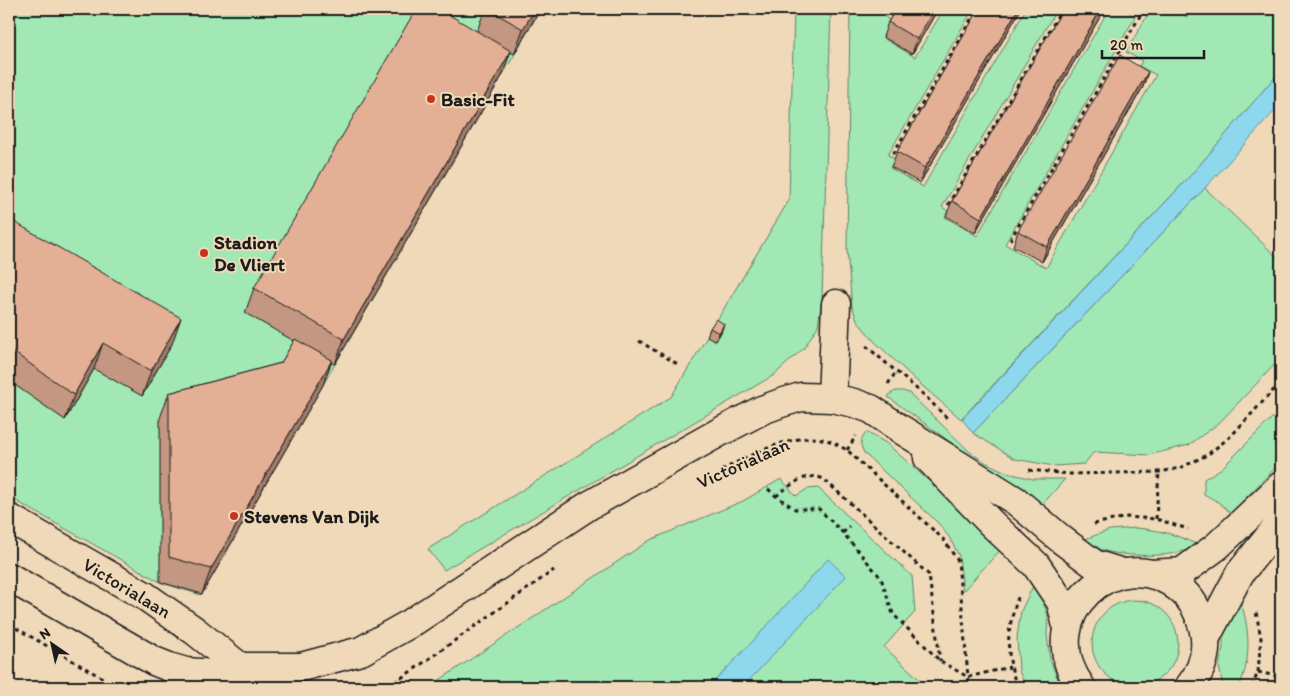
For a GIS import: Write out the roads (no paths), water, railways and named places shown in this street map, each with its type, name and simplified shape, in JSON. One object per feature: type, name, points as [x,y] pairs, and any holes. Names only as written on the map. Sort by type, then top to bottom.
[{"type":"street","points":[[832,398],[836,304]]},
{"type":"street","name":"Victorialaan","points":[[9,577],[154,661],[169,667],[186,672],[214,674],[240,667],[302,667],[361,651],[412,624],[588,506],[762,410],[800,397],[832,398],[872,409],[902,430],[1016,501],[1094,564],[1123,573]]},
{"type":"street","name":"Victorialaan","points":[[902,430],[992,524],[1036,565],[1061,602],[1067,626]]},
{"type":"street","points":[[1081,687],[1074,678],[1069,666],[1065,653],[1065,640],[1067,626],[1075,607],[1087,591],[1104,580],[1123,573],[1182,572],[1216,547],[1281,486]]},
{"type":"street","name":"Victorialaan","points":[[9,518],[144,596],[195,631],[240,667]]},
{"type":"street","points":[[1189,687],[1194,681],[1205,650],[1240,573],[1281,522]]},
{"type":"street","points":[[1152,574],[1172,582],[1189,597],[1200,616],[1213,687]]},
{"type":"water","points":[[1281,70],[1281,104],[1205,188],[973,433],[962,419],[1191,175]]},
{"type":"water","points":[[828,559],[846,576],[743,687],[709,687],[752,642]]},
{"type":"place","name":"Basic-Fit","points":[[431,99]]},
{"type":"place","name":"Stadion De Vliert","points":[[204,253]]},
{"type":"place","name":"Stevens Van Dijk","points":[[234,516]]}]
